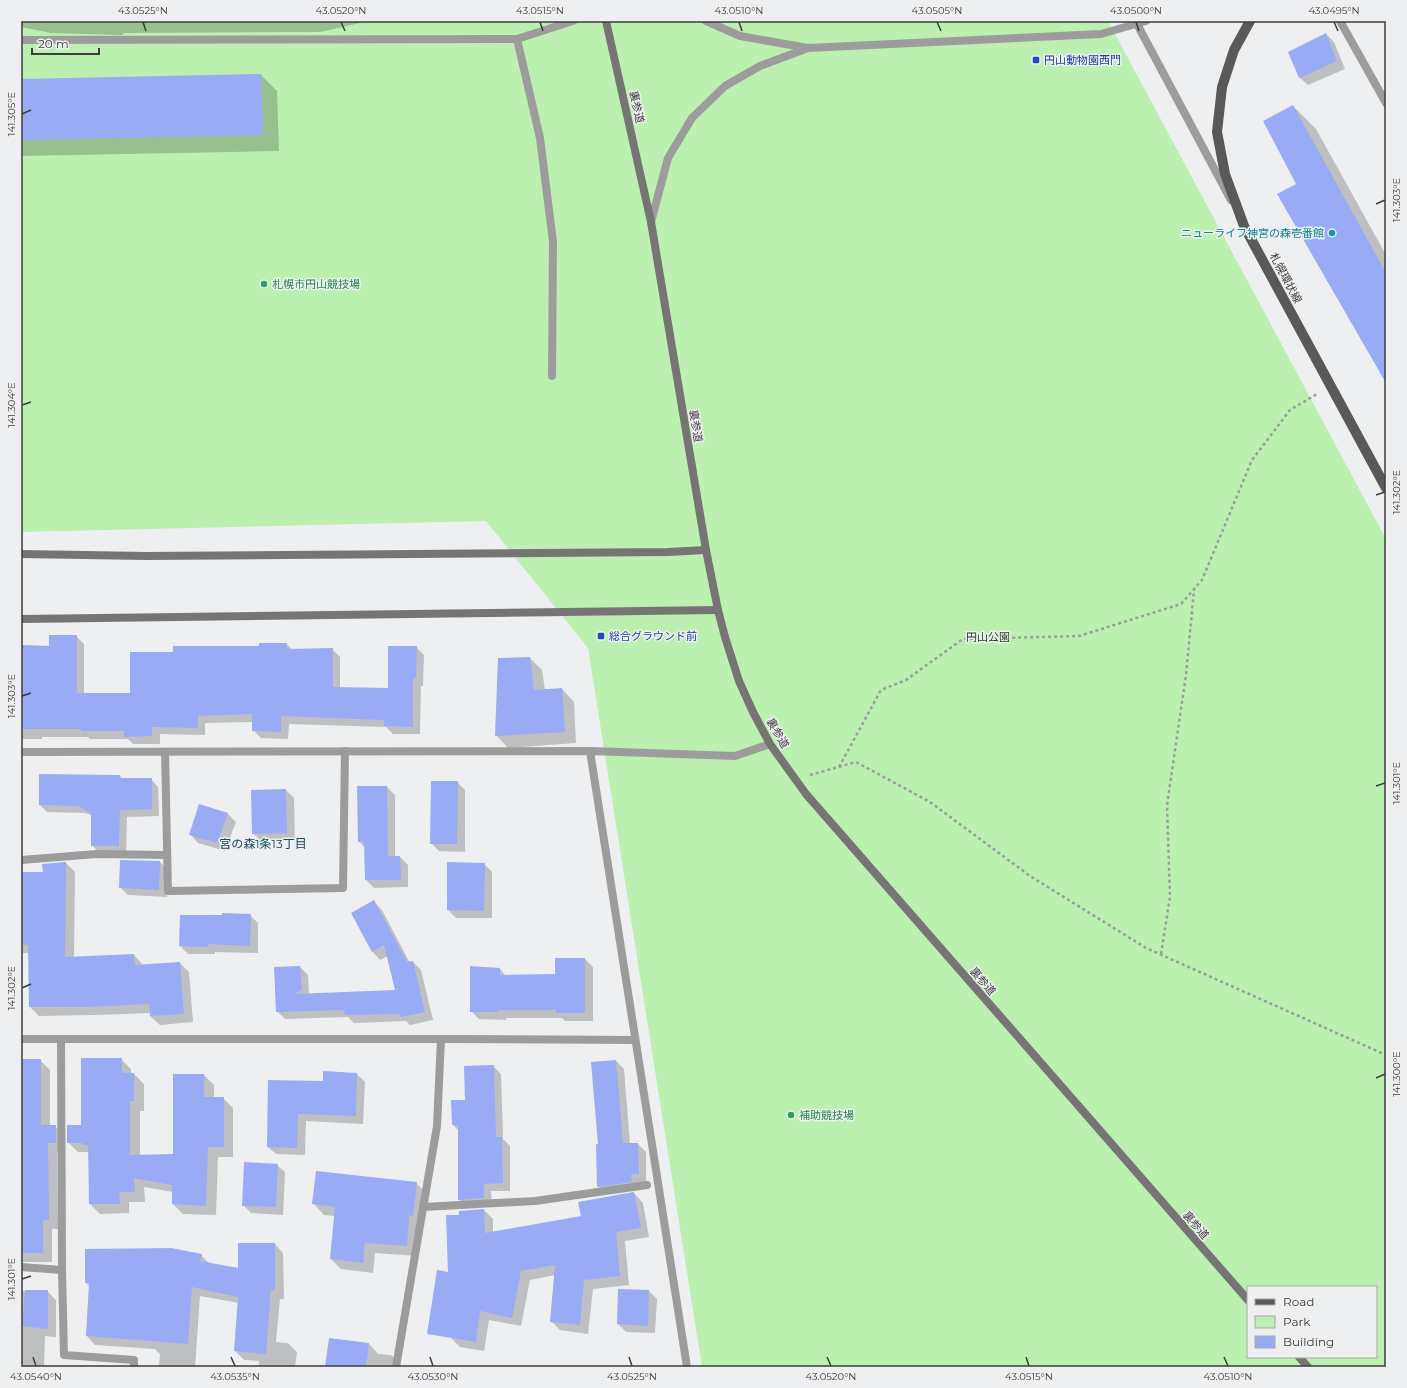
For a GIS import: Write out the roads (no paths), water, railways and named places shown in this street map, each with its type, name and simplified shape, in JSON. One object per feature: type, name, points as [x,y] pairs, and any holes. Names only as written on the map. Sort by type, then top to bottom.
[{"type":"main road","name":"札幌環状線","points":[[1250,21],[1234,50],[1222,87],[1218,132],[1225,174],[1244,226],[1386,488]]},
{"type":"street","points":[[21,40],[517,39],[573,21]]},
{"type":"street","name":"裏参道","points":[[606,21],[651,222],[706,550],[718,610],[725,638],[739,681],[770,744],[822,813],[1247,1299]]},
{"type":"street","points":[[706,21],[740,36],[808,48],[1101,34],[1146,21]]},
{"type":"street","points":[[1340,21],[1386,103]]},
{"type":"street","points":[[1137,24],[1244,226]]},
{"type":"street","points":[[517,39],[540,138],[553,242],[552,376]]},
{"type":"street","points":[[651,222],[668,158],[692,118],[725,86],[760,66],[808,48]]},
{"type":"street","points":[[21,554],[146,556],[668,552],[706,550]]},
{"type":"street","points":[[21,619],[718,610]]},
{"type":"street","points":[[21,752],[590,751],[735,756],[770,744]]},
{"type":"street","points":[[590,751],[688,1367]]},
{"type":"street","points":[[164,752],[168,891],[343,888],[345,752]]},
{"type":"street","points":[[21,860],[97,854],[167,855]]},
{"type":"street","points":[[21,1039],[635,1040]]},
{"type":"street","points":[[61,1039],[64,1355],[134,1360],[134,1367]]},
{"type":"street","points":[[396,1367],[437,1126],[441,1039]]},
{"type":"street","points":[[424,1207],[535,1201],[647,1185]]},
{"type":"street","points":[[21,1267],[62,1270]]},
{"type":"street","points":[[1300,1358],[1308,1367]]},
{"type":"place","name":"円山動物園西門","points":[[1036,60]]},
{"type":"place","name":"ニューライフ神宮の森壱番館","points":[[1332,233]]},
{"type":"place","name":"札幌市円山競技場","points":[[264,284]]},
{"type":"place","name":"総合グラウンド前","points":[[601,636]]},
{"type":"place","name":"補助競技場","points":[[791,1115]]},
{"type":"district","name":"宮の森1条13丁目","points":[[263,843]]},
{"type":"park label","name":"円山公園","points":[[988,637]]}]
